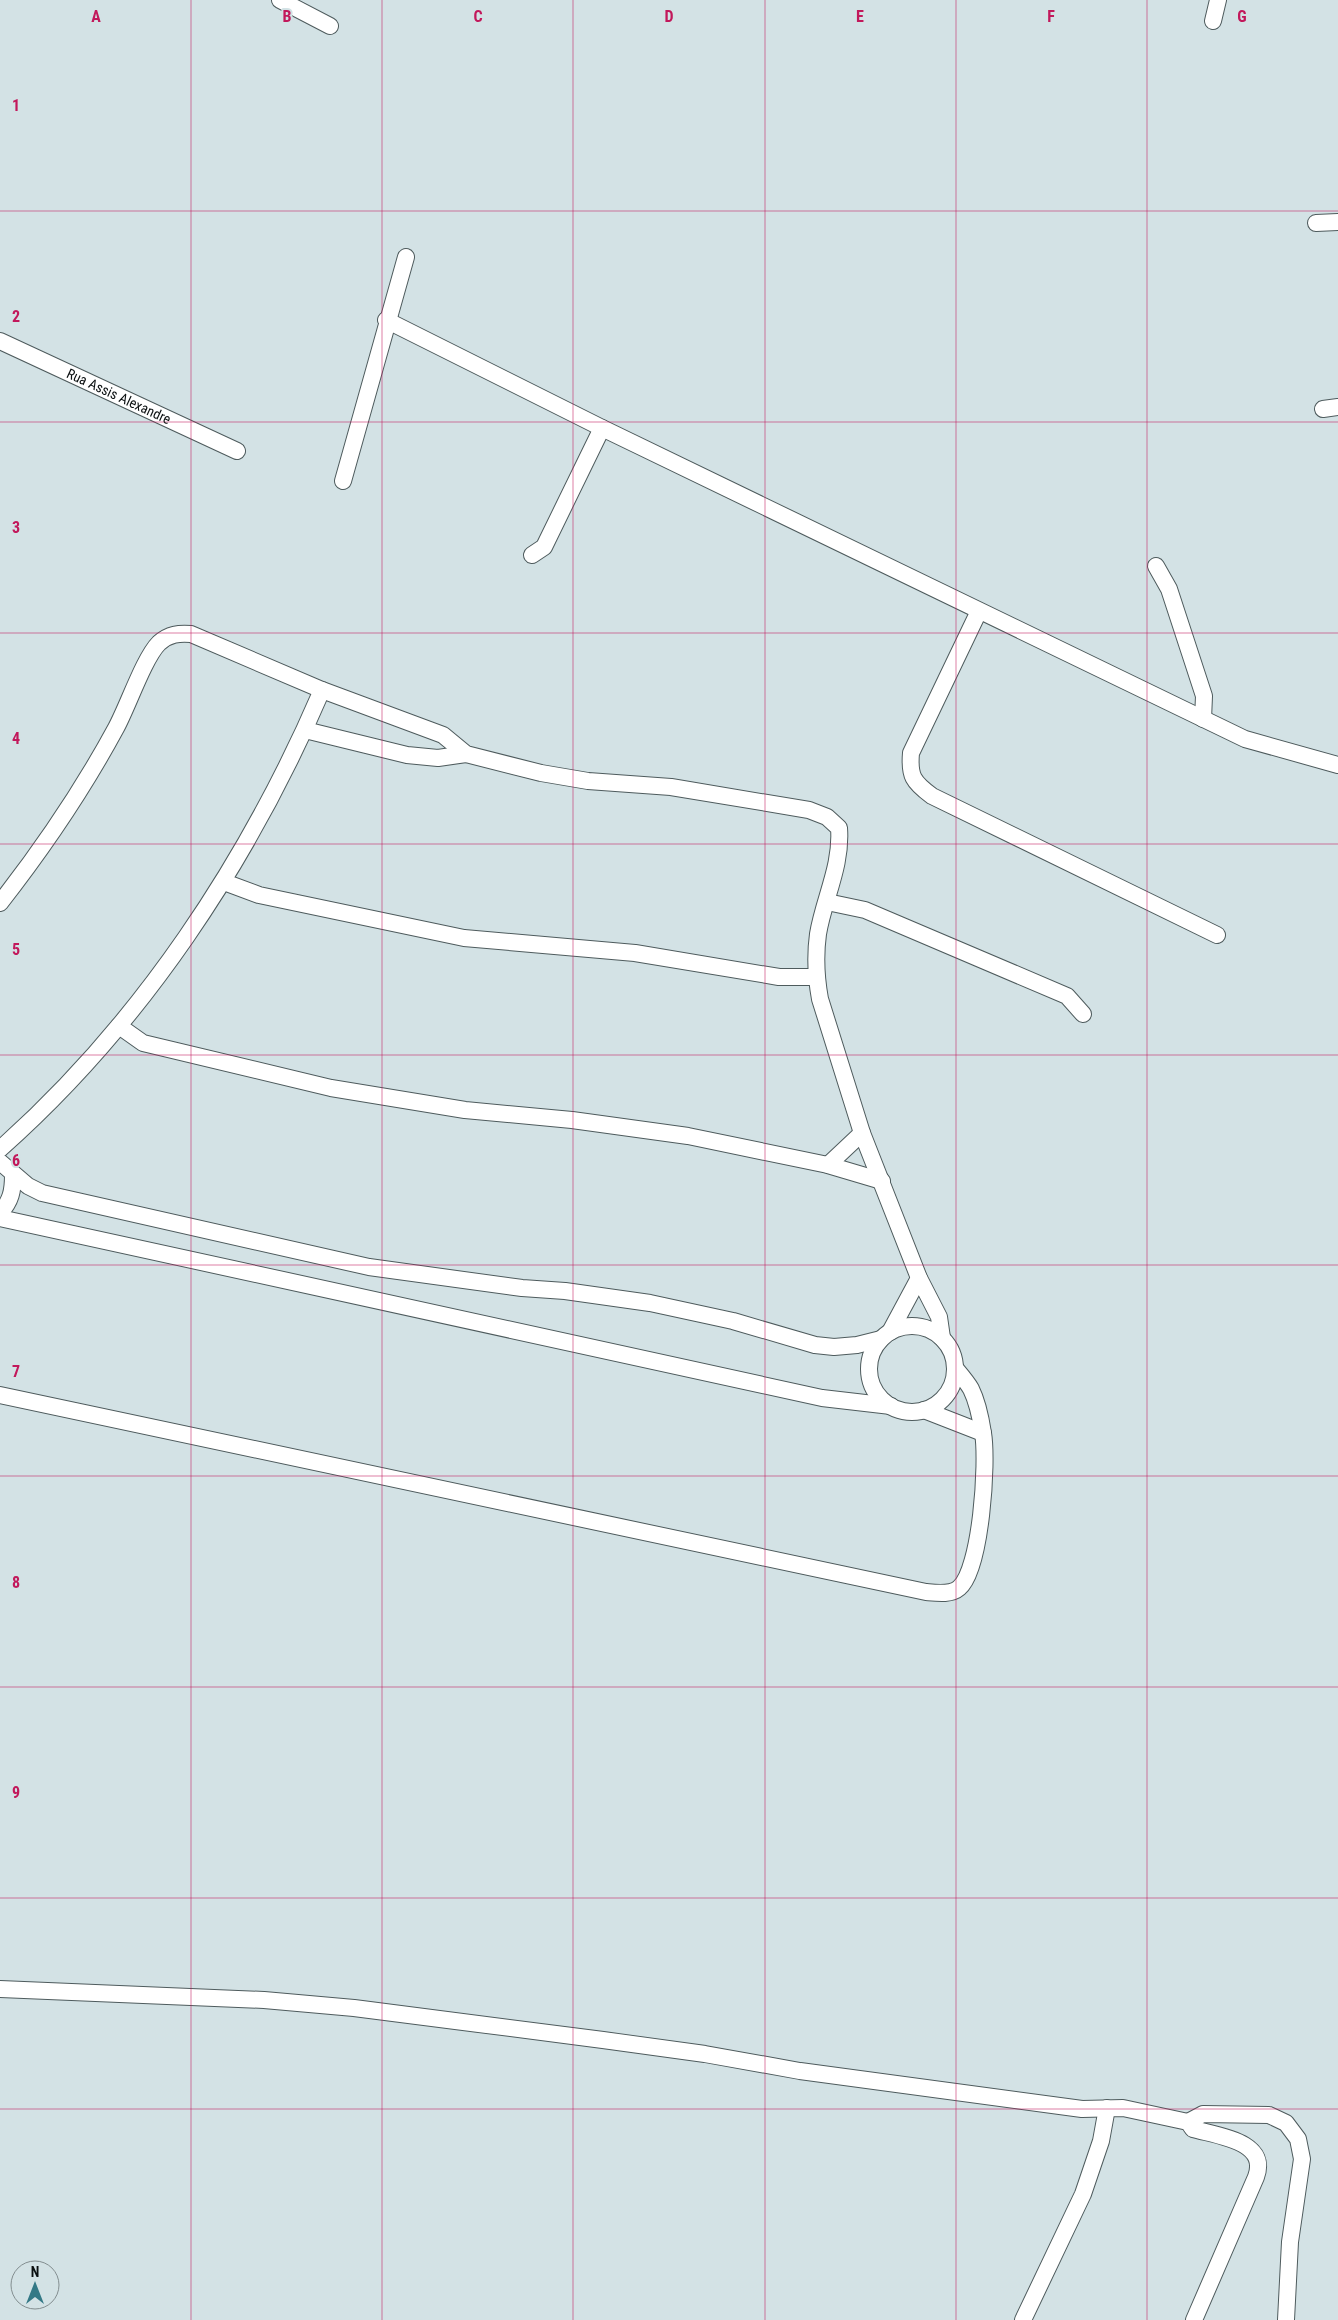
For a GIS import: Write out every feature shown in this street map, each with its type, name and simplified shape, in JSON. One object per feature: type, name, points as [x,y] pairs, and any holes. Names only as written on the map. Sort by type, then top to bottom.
[{"type":"street","points":[[280,0],[330,26]]},
{"type":"street","points":[[1213,21],[1218,0]]},
{"type":"street","points":[[1316,223],[1338,222]]},
{"type":"street","points":[[343,481],[386,320],[406,257]]},
{"type":"street","points":[[386,320],[602,428],[1245,739],[1333,765]]},
{"type":"street","name":"Rua Assis Alexandre","points":[[0,341],[237,451]]},
{"type":"street","points":[[532,555],[544,547],[602,428]]},
{"type":"street","points":[[1156,566],[1169,589],[1204,696],[1204,719]]},
{"type":"street","points":[[979,611],[911,753],[909,770],[917,785],[932,796],[1217,935]]},
{"type":"street","points":[[0,903],[28,868],[64,814],[117,727],[153,651],[169,635],[191,634],[322,690],[443,735],[466,754]]},
{"type":"street","points":[[0,1149],[68,1082],[119,1026],[169,962],[224,882],[305,730],[322,690]]},
{"type":"street","points":[[305,730],[407,755],[438,758],[466,754],[541,773],[588,781],[714,793],[809,810],[827,817],[839,828],[840,843],[835,873],[818,933],[816,978],[820,999],[862,1133],[919,1278],[939,1317],[942,1338],[953,1357],[955,1368],[950,1389],[934,1405],[924,1410]]},
{"type":"street","points":[[224,882],[259,895],[464,938],[635,953],[779,977],[816,978]]},
{"type":"street","points":[[826,902],[865,910],[1058,992],[1067,996],[1083,1014]]},
{"type":"street","points":[[119,1026],[143,1043],[332,1088],[465,1110],[634,1128],[828,1165],[882,1181]]},
{"type":"street","points":[[828,1165],[862,1133]]},
{"type":"street","points":[[0,1162],[13,1175],[42,1193],[368,1267],[503,1286],[591,1294],[650,1303],[725,1319],[815,1345],[834,1347],[885,1335],[911,1326],[933,1331],[942,1338]]},
{"type":"street","points":[[0,1213],[8,1204],[13,1191],[13,1175]]},
{"type":"street","points":[[0,1218],[822,1398],[891,1406],[901,1410],[924,1410],[984,1433]]},
{"type":"street","points":[[891,1406],[878,1395],[870,1380],[870,1358],[919,1278]]},
{"type":"street","points":[[0,1395],[926,1592],[943,1594],[958,1589],[966,1580],[972,1563],[982,1512],[986,1462],[984,1433],[971,1389],[955,1368]]},
{"type":"street","points":[[0,1989],[244,1999],[354,2008],[622,2042],[800,2071],[1082,2109],[1123,2108],[1188,2122],[1194,2129],[1249,2147],[1257,2156],[1259,2163],[1256,2177],[1194,2320]]},
{"type":"street","points":[[1024,2320],[1083,2194],[1101,2141],[1107,2108]]},
{"type":"street","points":[[1188,2122],[1203,2114],[1269,2115],[1286,2123],[1298,2139],[1302,2159],[1290,2242],[1286,2320]]}]
